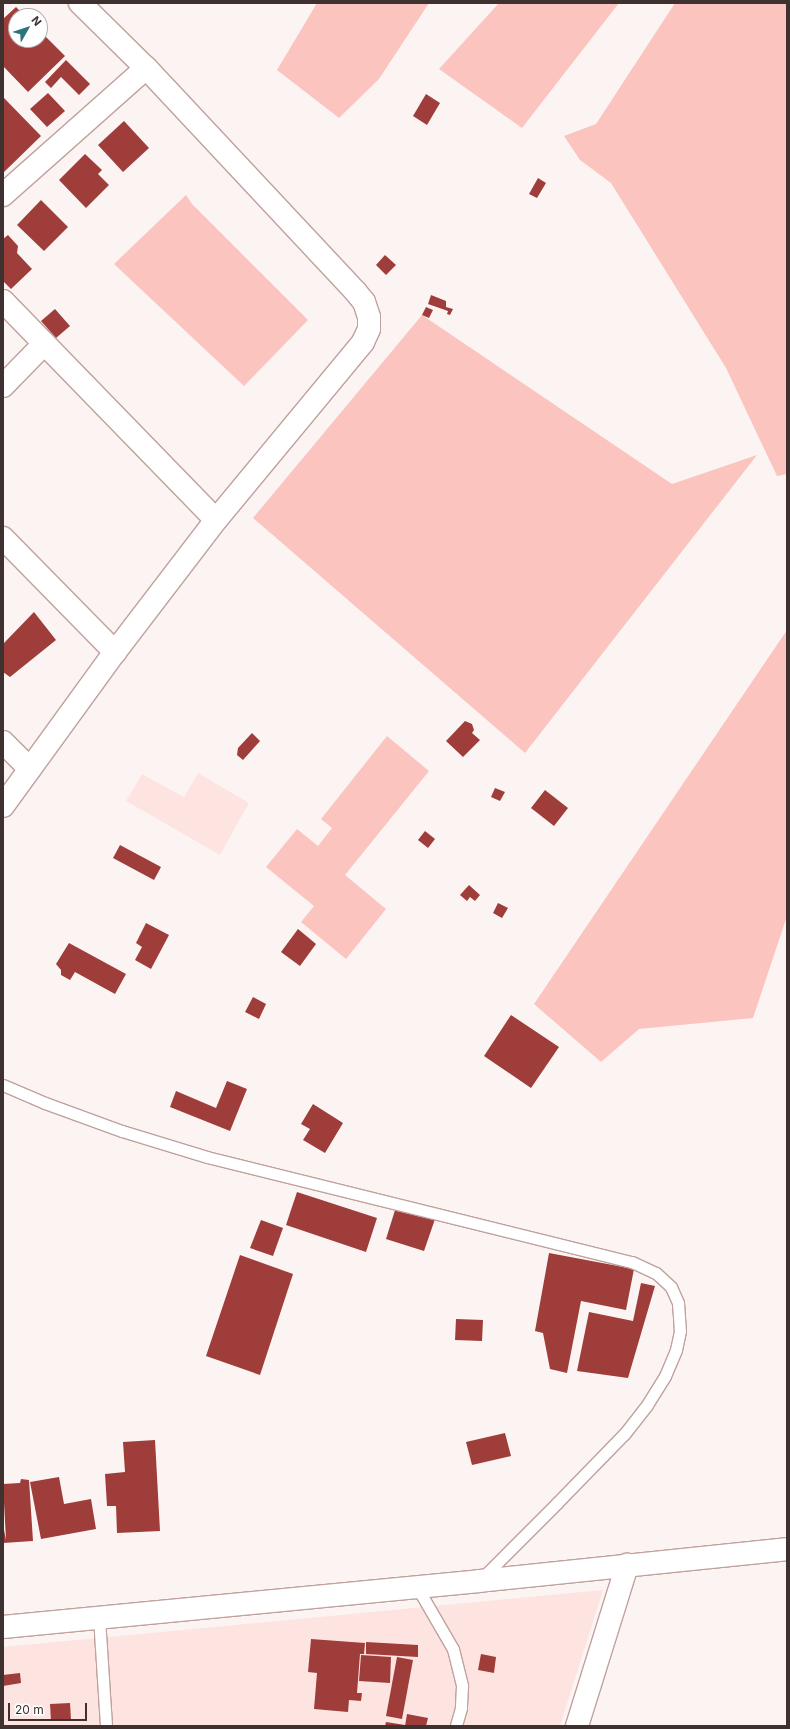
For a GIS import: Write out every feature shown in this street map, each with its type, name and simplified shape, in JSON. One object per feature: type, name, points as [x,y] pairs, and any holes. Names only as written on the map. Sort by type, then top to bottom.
[{"type":"street","points":[[3,806],[115,652],[216,520],[363,342],[369,329],[369,317],[364,302],[355,291],[146,68],[80,3]]},
{"type":"street","points":[[3,195],[146,68]]},
{"type":"street","points":[[3,301],[216,520]]},
{"type":"street","points":[[3,386],[44,344]]},
{"type":"street","points":[[3,538],[115,652]]},
{"type":"street","points":[[3,742],[30,769]]},
{"type":"street","points":[[3,1626],[479,1581],[787,1549]]},
{"type":"street","points":[[577,1726],[627,1565]]},
{"type":"lane","points":[[3,1085],[45,1103],[122,1131],[207,1157],[632,1262],[656,1272],[670,1287],[678,1303],[680,1331],[676,1350],[665,1376],[651,1399],[614,1444],[558,1504],[479,1581]]},
{"type":"lane","points":[[417,1587],[455,1655],[462,1686],[461,1708],[456,1726]]},
{"type":"lane","points":[[99,1617],[106,1726]]},
{"type":"shaded area","points":[[317,3],[429,3],[379,79],[339,118],[277,70]]},
{"type":"shaded area","points":[[499,3],[619,3],[522,128],[439,69]]},
{"type":"shaded area","points":[[675,3],[787,3],[787,474],[777,476],[726,368],[611,183],[580,160],[564,136],[596,124]]},
{"type":"shaded area","points":[[186,195],[192,204],[308,320],[244,386],[114,264]]},
{"type":"shaded area","points":[[422,315],[672,484],[757,455],[525,753],[253,518]]},
{"type":"shaded area","points":[[787,630],[787,916],[753,1018],[639,1029],[601,1062],[534,1004]]},
{"type":"shaded area","points":[[387,736],[429,771],[345,875],[386,909],[346,959],[301,922],[314,906],[266,867],[297,829],[318,846],[332,828],[321,819]]},
{"type":"shaded area","points":[[198,773],[249,803],[220,855],[126,801],[142,774],[184,797]]},
{"type":"shaded area","points":[[603,1590],[560,1726],[3,1726],[3,1647]]},
{"type":"building","points":[[8,14],[8,48],[48,48],[48,39],[65,56],[28,92],[3,66],[3,19]]},
{"type":"building","points":[[66,60],[90,84],[79,95],[61,77],[51,88],[45,82]]},
{"type":"building","points":[[48,93],[65,111],[47,127],[30,109]]},
{"type":"building","points":[[426,94],[440,103],[427,125],[413,116]]},
{"type":"building","points":[[4,98],[41,136],[3,173],[3,99]]},
{"type":"building","points":[[124,121],[149,148],[123,172],[98,145]]},
{"type":"building","points":[[85,154],[102,170],[98,174],[109,185],[86,208],[59,180]]},
{"type":"building","points":[[538,178],[546,183],[537,198],[529,194]]},
{"type":"building","points":[[41,200],[68,227],[44,251],[17,225]]},
{"type":"building","points":[[8,235],[18,246],[17,253],[32,269],[11,289],[3,281],[3,239]]},
{"type":"building","points":[[385,255],[396,265],[386,275],[376,265]]},
{"type":"building","points":[[431,295],[446,301],[446,307],[453,309],[450,315],[447,314],[448,311],[428,304]]},
{"type":"building","points":[[426,307],[433,310],[429,318],[422,315]]},
{"type":"building","points":[[55,309],[70,326],[56,338],[41,321]]},
{"type":"building","points":[[34,612],[56,640],[10,677],[3,672],[3,644]]},
{"type":"building","points":[[465,721],[472,724],[474,730],[472,733],[480,740],[463,757],[446,741]]},
{"type":"building","points":[[252,733],[260,741],[243,760],[237,755],[238,748]]},
{"type":"building","points":[[495,788],[505,792],[500,801],[491,797]]},
{"type":"building","points":[[545,790],[568,808],[554,826],[531,808]]},
{"type":"building","points":[[425,831],[435,839],[428,848],[418,840]]},
{"type":"building","points":[[120,845],[161,867],[154,880],[113,858]]},
{"type":"building","points":[[469,885],[480,895],[475,901],[470,897],[467,901],[460,895]]},
{"type":"building","points":[[498,903],[508,908],[502,918],[493,913]]},
{"type":"building","points":[[146,923],[169,935],[151,969],[135,960],[142,947],[136,943]]},
{"type":"building","points":[[298,929],[316,944],[300,966],[281,952]]},
{"type":"building","points":[[69,943],[126,974],[115,994],[75,972],[70,980],[61,975],[61,970],[56,964]]},
{"type":"building","points":[[253,997],[266,1004],[259,1019],[245,1012]]},
{"type":"building","points":[[511,1015],[559,1047],[531,1088],[484,1056]]},
{"type":"building","points":[[227,1081],[247,1089],[230,1131],[170,1107],[176,1091],[216,1108]]},
{"type":"building","points":[[313,1104],[343,1123],[325,1153],[303,1140],[310,1129],[301,1124]]},
{"type":"building","points":[[297,1192],[377,1218],[366,1252],[286,1225]]},
{"type":"building","points":[[396,1207],[435,1219],[424,1251],[386,1239]]},
{"type":"building","points":[[261,1220],[283,1228],[273,1256],[250,1248]]},
{"type":"building","points":[[549,1253],[634,1269],[626,1310],[581,1301],[567,1373],[550,1369],[543,1333],[535,1331]]},
{"type":"building","points":[[240,1255],[293,1274],[260,1375],[206,1356]]},
{"type":"building","points":[[641,1283],[655,1286],[628,1378],[577,1371],[589,1312],[633,1321]]},
{"type":"building","points":[[456,1319],[483,1320],[482,1341],[455,1340]]},
{"type":"building","points":[[505,1433],[511,1456],[472,1465],[466,1442]]},
{"type":"building","points":[[155,1440],[160,1531],[117,1533],[116,1506],[107,1506],[105,1474],[125,1472],[123,1442]]},
{"type":"building","points":[[59,1477],[64,1504],[91,1499],[96,1529],[41,1539],[30,1482]]},
{"type":"building","points":[[21,1479],[29,1480],[33,1541],[3,1543],[3,1525],[6,1540],[3,1484],[20,1483]]},
{"type":"building","points":[[311,1639],[365,1643],[364,1654],[360,1654],[357,1693],[362,1693],[361,1701],[349,1700],[348,1712],[314,1709],[317,1673],[308,1672]]},
{"type":"building","points":[[366,1642],[418,1645],[418,1657],[366,1654]]},
{"type":"building","points":[[481,1654],[496,1657],[494,1673],[478,1670]]},
{"type":"building","points":[[361,1655],[391,1657],[390,1683],[359,1681]]},
{"type":"building","points":[[397,1657],[413,1660],[402,1719],[386,1716]]},
{"type":"building","points":[[20,1673],[21,1683],[3,1686],[3,1675]]},
{"type":"building","points":[[70,1703],[71,1720],[51,1721],[50,1704]]},
{"type":"building","points":[[407,1714],[428,1718],[426,1726],[405,1726]]},
{"type":"building","points":[[386,1722],[405,1725],[385,1726]]}]
